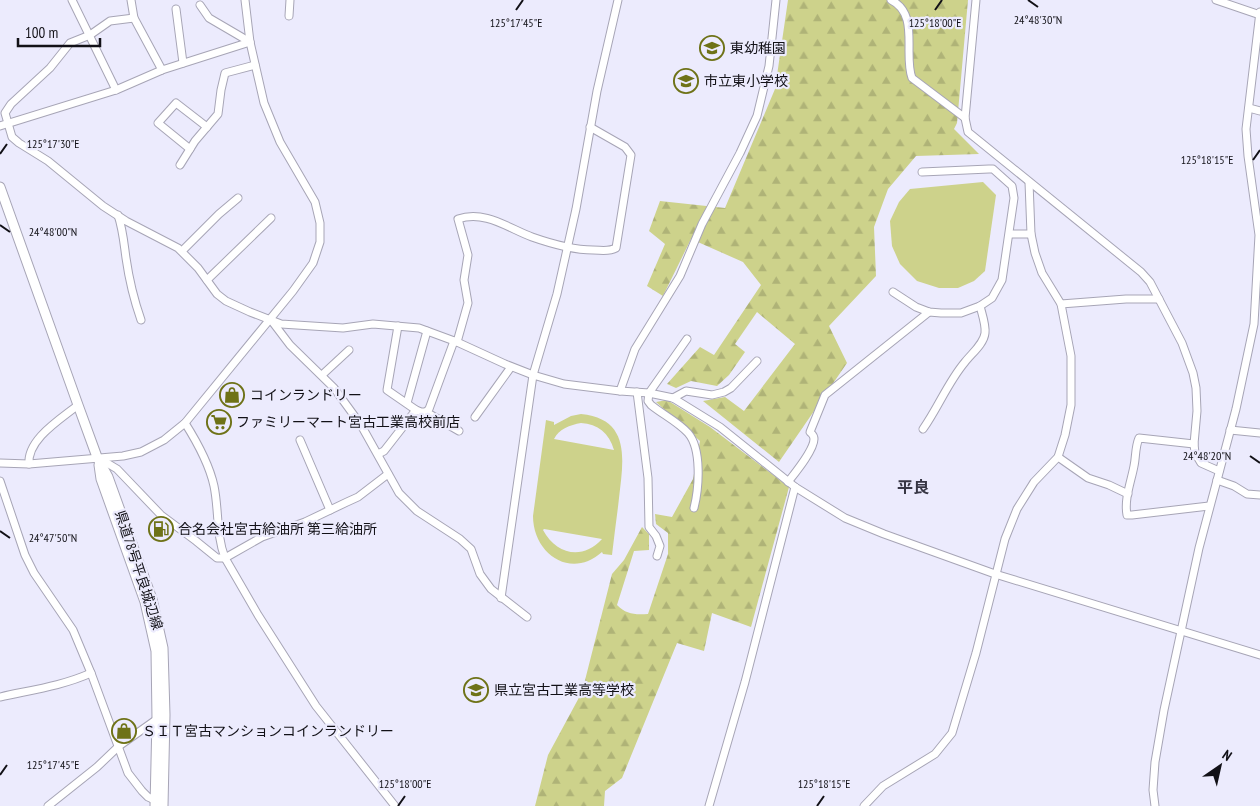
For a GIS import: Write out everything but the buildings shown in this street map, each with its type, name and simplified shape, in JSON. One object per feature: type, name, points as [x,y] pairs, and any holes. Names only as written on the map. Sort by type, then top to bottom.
[{"type":"main road","name":"県道78号平良城辺線","points":[[0,187],[97,457],[101,480],[152,626],[156,651],[161,717],[159,804]]},
{"type":"street","points":[[72,0],[116,90]]},
{"type":"street","points":[[131,0],[134,18],[162,70]]},
{"type":"street","points":[[0,464],[29,464],[123,456],[141,452],[164,440],[185,423],[270,320],[313,263],[320,242],[320,223],[315,202],[280,142],[271,122],[262,95],[250,42],[245,0]]},
{"type":"street","points":[[289,16],[290,0]]},
{"type":"street","points":[[501,598],[533,375],[556,294],[582,183],[590,127],[618,0]]},
{"type":"street","points":[[620,391],[635,349],[680,276],[702,224],[740,153],[757,116],[766,83],[776,0]]},
{"type":"street","points":[[891,0],[901,8],[906,19],[909,70],[912,78],[965,118]]},
{"type":"street","points":[[976,0],[965,118],[968,132],[1029,182],[1048,195],[1141,272],[1150,282],[1182,343],[1193,373],[1197,411],[1195,453],[1201,463],[1219,472]]},
{"type":"street","points":[[1155,806],[1153,790],[1161,722],[1210,506],[1253,332],[1258,265],[1258,220],[1246,130],[1260,14],[1216,0]]},
{"type":"street","points":[[200,5],[209,18],[250,42]]},
{"type":"street","points":[[176,8],[184,64]]},
{"type":"street","points":[[134,18],[110,21],[90,35],[70,43],[50,68],[11,104],[6,113],[12,137],[48,161],[93,199],[182,252],[198,268],[217,294],[226,301],[280,324],[327,328],[373,324],[427,331],[456,341],[511,367],[564,384],[649,393],[673,398],[720,426],[788,482],[845,518],[995,574],[1260,655]]},
{"type":"street","points":[[0,126],[116,90],[162,70],[250,42]]},
{"type":"street","points":[[180,165],[190,149],[218,114],[225,73],[255,65]]},
{"type":"street","points":[[190,149],[158,123],[176,103],[207,127]]},
{"type":"street","points":[[1249,108],[1260,111]]},
{"type":"street","points":[[426,412],[429,409],[456,341],[468,303],[464,280],[468,255],[458,219],[473,216],[486,218],[530,237],[566,246],[595,250],[616,248],[631,155],[625,147],[590,127]]},
{"type":"street","points":[[894,292],[905,301],[929,312],[961,313],[980,306],[992,298],[999,286],[1010,234],[1014,190],[993,169],[922,172]]},
{"type":"street","points":[[1004,179],[1014,170]]},
{"type":"street","points":[[864,806],[883,786],[935,754],[952,733],[976,653],[1005,539],[1016,509],[1034,482],[1058,456],[1065,435],[1072,383],[1071,356],[1060,304],[1042,273],[1035,253],[1031,234],[1029,182]]},
{"type":"street","points":[[182,252],[218,214],[238,198]]},
{"type":"street","points":[[118,215],[132,288],[142,320]]},
{"type":"street","points":[[207,280],[271,218]]},
{"type":"street","points":[[1010,234],[1031,234]]},
{"type":"street","points":[[1060,304],[1126,299],[1159,299]]},
{"type":"street","points":[[923,429],[960,369],[983,340],[985,333],[980,306]]},
{"type":"street","points":[[788,482],[814,441],[810,432],[825,395],[929,312]]},
{"type":"street","points":[[270,320],[290,345],[334,388],[352,412],[399,493],[417,511],[460,539],[471,549],[480,574],[491,589],[527,617]]},
{"type":"street","points":[[398,326],[387,390],[416,410],[426,412],[459,431]]},
{"type":"street","points":[[407,403],[427,331]]},
{"type":"street","points":[[687,339],[649,393],[648,401],[650,406],[686,431],[696,447],[698,478],[697,497],[694,508]]},
{"type":"street","points":[[322,375],[349,350]]},
{"type":"street","points":[[673,398],[686,391],[712,395],[724,392],[731,388],[757,361]]},
{"type":"street","points":[[475,417],[511,367]]},
{"type":"street","points":[[637,392],[648,478],[648,520],[649,527],[656,536],[660,546],[657,556]]},
{"type":"street","points":[[29,464],[29,458],[39,437],[78,405]]},
{"type":"street","points":[[378,454],[384,451],[416,410]]},
{"type":"street","points":[[185,423],[199,445],[214,486],[218,524],[225,558],[258,615],[316,706],[395,806]]},
{"type":"street","points":[[1230,430],[1260,433]]},
{"type":"street","points":[[1194,444],[1139,438],[1128,494],[1127,515],[1210,506]]},
{"type":"street","points":[[300,440],[330,510]]},
{"type":"street","points":[[1058,456],[1088,478],[1128,494]]},
{"type":"street","points":[[97,457],[117,469],[161,515],[217,558],[225,558],[262,537],[305,522],[358,497],[388,474]]},
{"type":"street","points":[[1217,480],[1234,486],[1248,494],[1260,496]]},
{"type":"street","points":[[0,481],[30,566],[73,630],[128,773],[134,783],[148,797],[159,804]]},
{"type":"street","points":[[709,806],[745,682],[795,487]]},
{"type":"street","points":[[0,697],[78,679],[91,673]]},
{"type":"street","points":[[48,806],[97,767],[119,746],[161,717]]},
{"type":"green space","points":[[788,0],[968,0],[957,123],[954,129],[979,154],[916,156],[888,189],[874,227],[876,276],[829,326],[847,363],[779,462],[703,401],[725,397],[744,411],[795,344],[757,312],[735,344],[745,352],[729,375],[717,386],[691,381],[676,388],[667,384],[700,347],[714,355],[761,285],[743,262],[691,239],[663,296],[647,286],[665,244],[649,231],[660,201],[725,208],[775,89]]},
{"type":"green space","points":[[983,182],[996,195],[985,271],[974,281],[958,288],[939,288],[917,281],[900,264],[892,246],[890,221],[899,202],[910,189]]},
{"type":"green space","points":[[667,400],[710,427],[789,487],[751,627],[712,613],[704,651],[677,643],[622,778],[605,791],[604,806],[535,806],[548,755],[582,692],[612,574],[624,560],[642,527],[649,534],[649,550],[634,551],[617,605],[631,613],[648,614],[668,554],[668,533],[656,524],[655,514],[672,517],[693,479],[700,441],[656,402]]},
{"type":"green space","points":[[581,414],[597,418],[609,424],[621,444],[622,457],[621,484],[612,555],[603,554],[602,552],[590,560],[578,564],[556,559],[547,551],[539,542],[533,516],[546,420],[554,422],[554,425],[571,416]],"holes":[[[581,423],[593,425],[602,430],[614,450],[554,439],[565,428]],[[544,529],[602,539],[586,550],[570,552],[555,545]]]},
{"type":"place","name":"東幼稚園","points":[[712,48]]},
{"type":"place","name":"市立東小学校","points":[[686,81]]},
{"type":"place","name":"コインランドリー","points":[[232,395]]},
{"type":"place","name":"ファミリーマート宮古工業高校前店","points":[[219,422]]},
{"type":"place","name":"合名会社宮古給油所 第三給油所","points":[[161,529]]},
{"type":"place","name":"県立宮古工業高等学校","points":[[476,690]]},
{"type":"place","name":"ＳＩＴ宮古マンションコインランドリー","points":[[124,731]]},
{"type":"district","name":"平良","points":[[913,487]]}]
